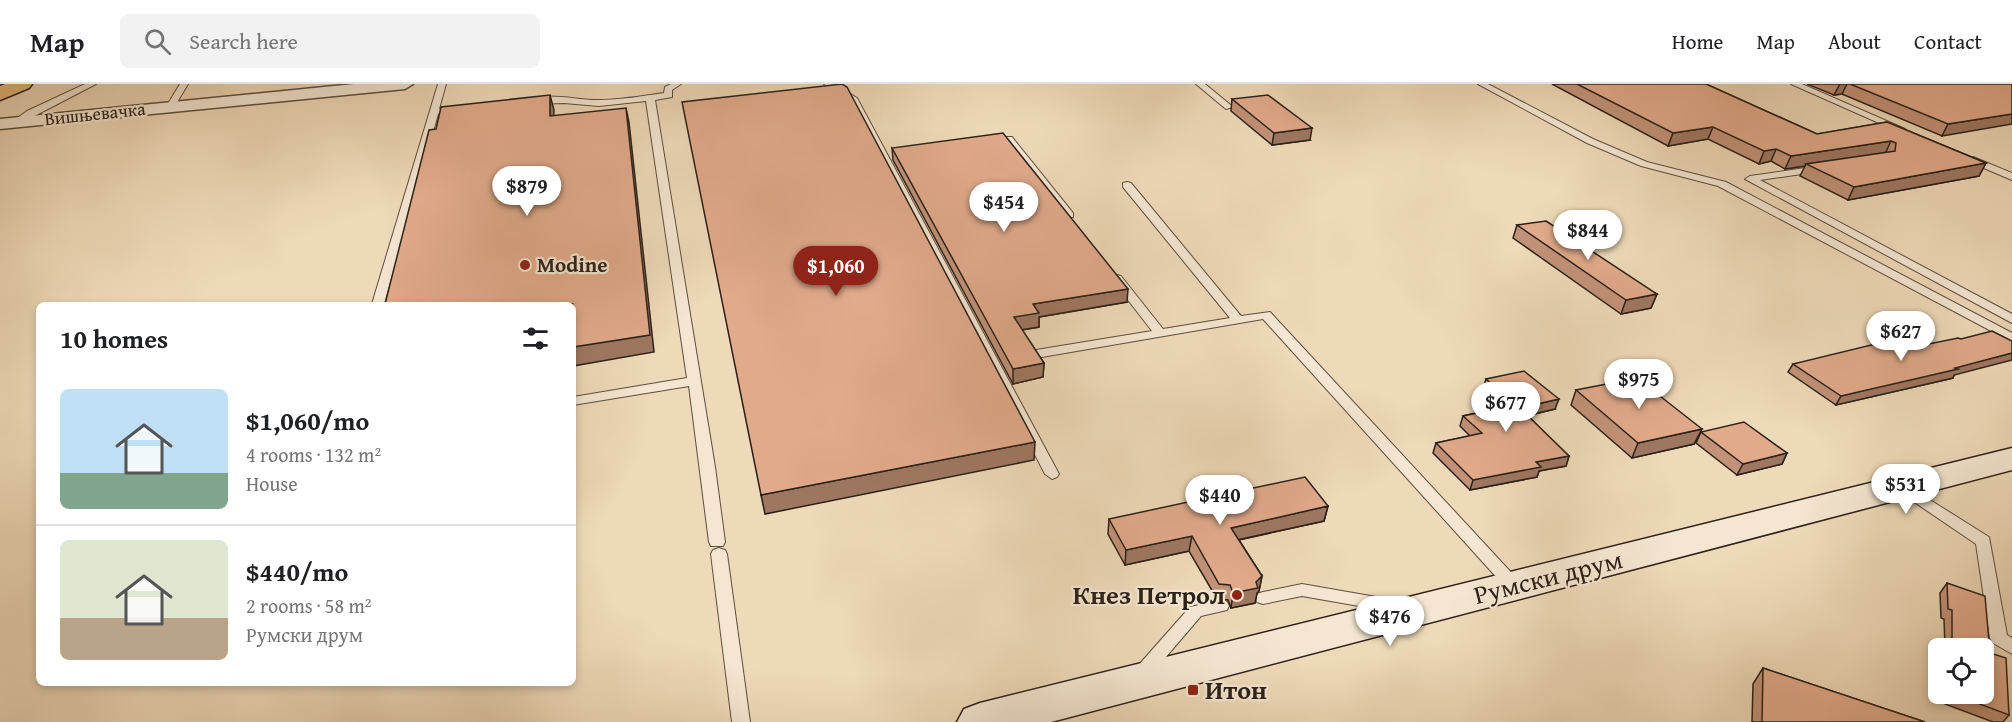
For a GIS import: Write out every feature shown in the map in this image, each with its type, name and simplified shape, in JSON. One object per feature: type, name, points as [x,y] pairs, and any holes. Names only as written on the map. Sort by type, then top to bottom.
[{"type":"main road","points":[[0,94],[22,84]]},
{"type":"main road","name":"Румски друм","points":[[980,722],[1413,610],[2011,460]]},
{"type":"street","name":"Вишњевачка","points":[[8,123],[405,84]]},
{"type":"lane","points":[[8,123],[92,84]]},
{"type":"lane","points":[[170,107],[184,84]]},
{"type":"lane","points":[[379,302],[442,84]]},
{"type":"lane","points":[[521,103],[553,100],[599,103],[650,98],[669,95],[668,89],[677,84]]},
{"type":"lane","points":[[828,84],[853,98],[1052,474]]},
{"type":"lane","points":[[1200,84],[1229,107]]},
{"type":"lane","points":[[1482,84],[1590,141],[1633,159],[1722,184],[2012,338]]},
{"type":"lane","points":[[1795,84],[1914,135]]},
{"type":"lane","points":[[650,98],[694,381],[741,722]]},
{"type":"lane","points":[[434,112],[466,109]]},
{"type":"lane","points":[[1009,139],[1074,222]]},
{"type":"lane","points":[[1958,154],[2012,177]]},
{"type":"lane","points":[[1829,167],[1750,179],[2012,319]]},
{"type":"lane","points":[[1127,185],[1238,320]]},
{"type":"lane","points":[[1110,268],[1160,333]]},
{"type":"lane","points":[[1036,354],[1266,315],[1514,586]]},
{"type":"lane","points":[[576,401],[694,381]]},
{"type":"lane","points":[[1904,488],[1983,541],[2000,638],[2012,646]]},
{"type":"lane","points":[[1263,598],[1302,590],[1413,610]]},
{"type":"lane","points":[[1132,684],[1197,611],[1221,606]]},
{"type":"building","points":[[842,84],[847,87],[1035,442],[761,495],[682,102]]},
{"type":"building","points":[[1577,84],[1706,84],[1817,134],[1887,122],[1986,163],[1854,187],[1806,164],[1895,151],[1896,143],[1891,141],[1791,156],[1776,149],[1764,151],[1713,127],[1673,133]]},
{"type":"building","points":[[1850,84],[2012,84],[2012,114],[1948,124]]},
{"type":"building","points":[[550,95],[550,116],[626,108],[650,335],[576,347],[576,302],[386,302],[429,130],[436,129],[441,107]]},
{"type":"building","points":[[1268,95],[1312,128],[1274,133],[1232,99]]},
{"type":"building","points":[[1003,133],[1128,289],[1033,304],[1039,313],[1014,317],[1044,363],[1013,369],[892,148]]},
{"type":"building","points":[[1546,221],[1657,294],[1626,300],[1517,225]]},
{"type":"building","points":[[1992,331],[2012,341],[2012,353],[1955,368],[1958,369],[1841,396],[1793,364],[1904,337],[1919,346]]},
{"type":"building","points":[[1524,371],[1559,399],[1520,408],[1569,456],[1536,462],[1541,467],[1473,480],[1436,443],[1482,433],[1463,416],[1515,405],[1486,379]]},
{"type":"building","points":[[1637,378],[1702,429],[1638,443],[1576,390]]},
{"type":"building","points":[[1744,422],[1787,453],[1743,464],[1701,432]]},
{"type":"building","points":[[1305,477],[1328,506],[1231,528],[1262,576],[1256,582],[1258,588],[1233,593],[1230,585],[1219,584],[1192,536],[1126,550],[1109,519]]},
{"type":"building","points":[[1947,583],[1985,596],[1989,638],[1952,638],[1952,610],[1948,609]]},
{"type":"building","points":[[1994,654],[2006,658],[2009,715],[1980,704],[1994,704]]},
{"type":"building","points":[[1763,668],[1925,722],[1762,722]]},
{"type":"place","name":"Modine","points":[[525,265]]},
{"type":"place","name":"Кнез Петрол","points":[[1237,595]]},
{"type":"place","name":"Итон","points":[[1193,690]]}]
